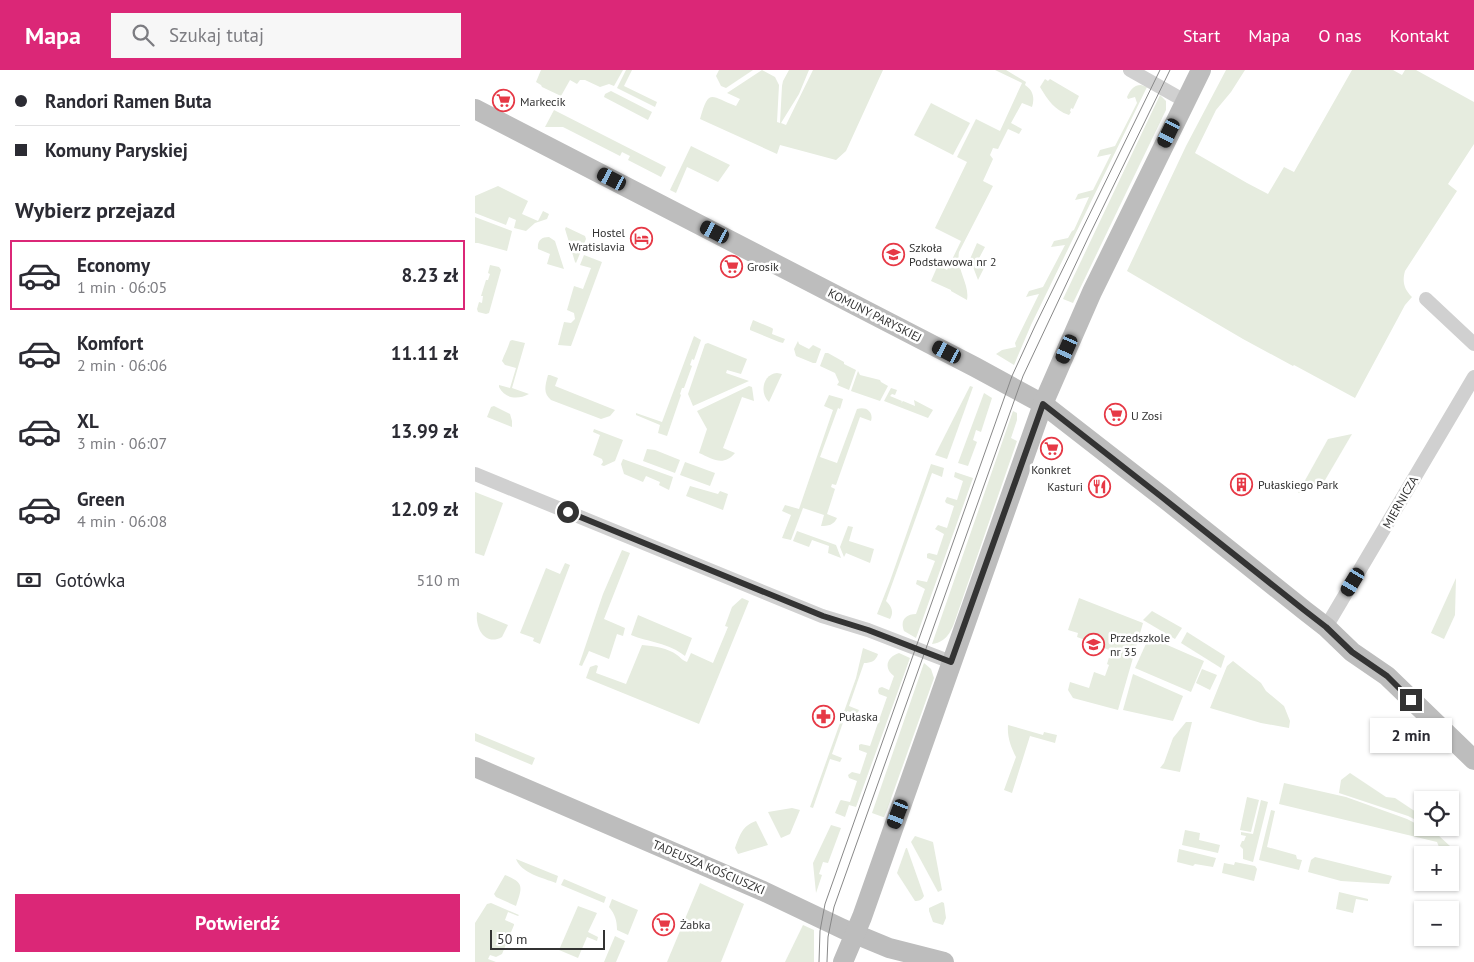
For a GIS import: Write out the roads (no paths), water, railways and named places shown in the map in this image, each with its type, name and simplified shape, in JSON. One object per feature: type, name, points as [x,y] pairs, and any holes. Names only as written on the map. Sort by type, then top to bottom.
[{"type":"street","points":[[1130,70],[1185,101]]},
{"type":"street","points":[[843,962],[855,935],[1043,404],[1092,292],[1201,70]]},
{"type":"street","name":"KOMUNY PARYSKIEJ","points":[[475,109],[947,352],[1043,404],[1326,627],[1352,652],[1387,676],[1474,760]]},
{"type":"street","points":[[1425,299],[1474,344]]},
{"type":"street","name":"MIERNICZA","points":[[1326,627],[1474,377]]},
{"type":"street","points":[[475,474],[823,616],[868,630],[951,662]]},
{"type":"street","name":"TADEUSZA KOŚCIUSZKI","points":[[475,767],[763,890],[855,935],[889,948],[944,962]]},
{"type":"tram line","points":[[819,962],[820,931],[825,904],[1012,376],[1160,70]]},
{"type":"tram line","points":[[827,962],[828,937],[834,907],[1023,376],[1170,70]]},
{"type":"place","name":"Markecik","points":[[504,101]]},
{"type":"place","name":"Hostel Wratislavia","points":[[641,239]]},
{"type":"place","name":"Szkoła Podstawowa nr 2","points":[[893,254]]},
{"type":"place","name":"Grosik","points":[[731,266]]},
{"type":"place","name":"U Zosi","points":[[1115,415]]},
{"type":"place","name":"Konkret","points":[[1051,448]]},
{"type":"place","name":"Pułaskiego Park","points":[[1242,484]]},
{"type":"place","name":"Kasturi","points":[[1099,486]]},
{"type":"place","name":"Przedszkole nr 35","points":[[1094,644]]},
{"type":"place","name":"Pułaska","points":[[823,716]]},
{"type":"place","name":"Żabka","points":[[664,924]]}]
